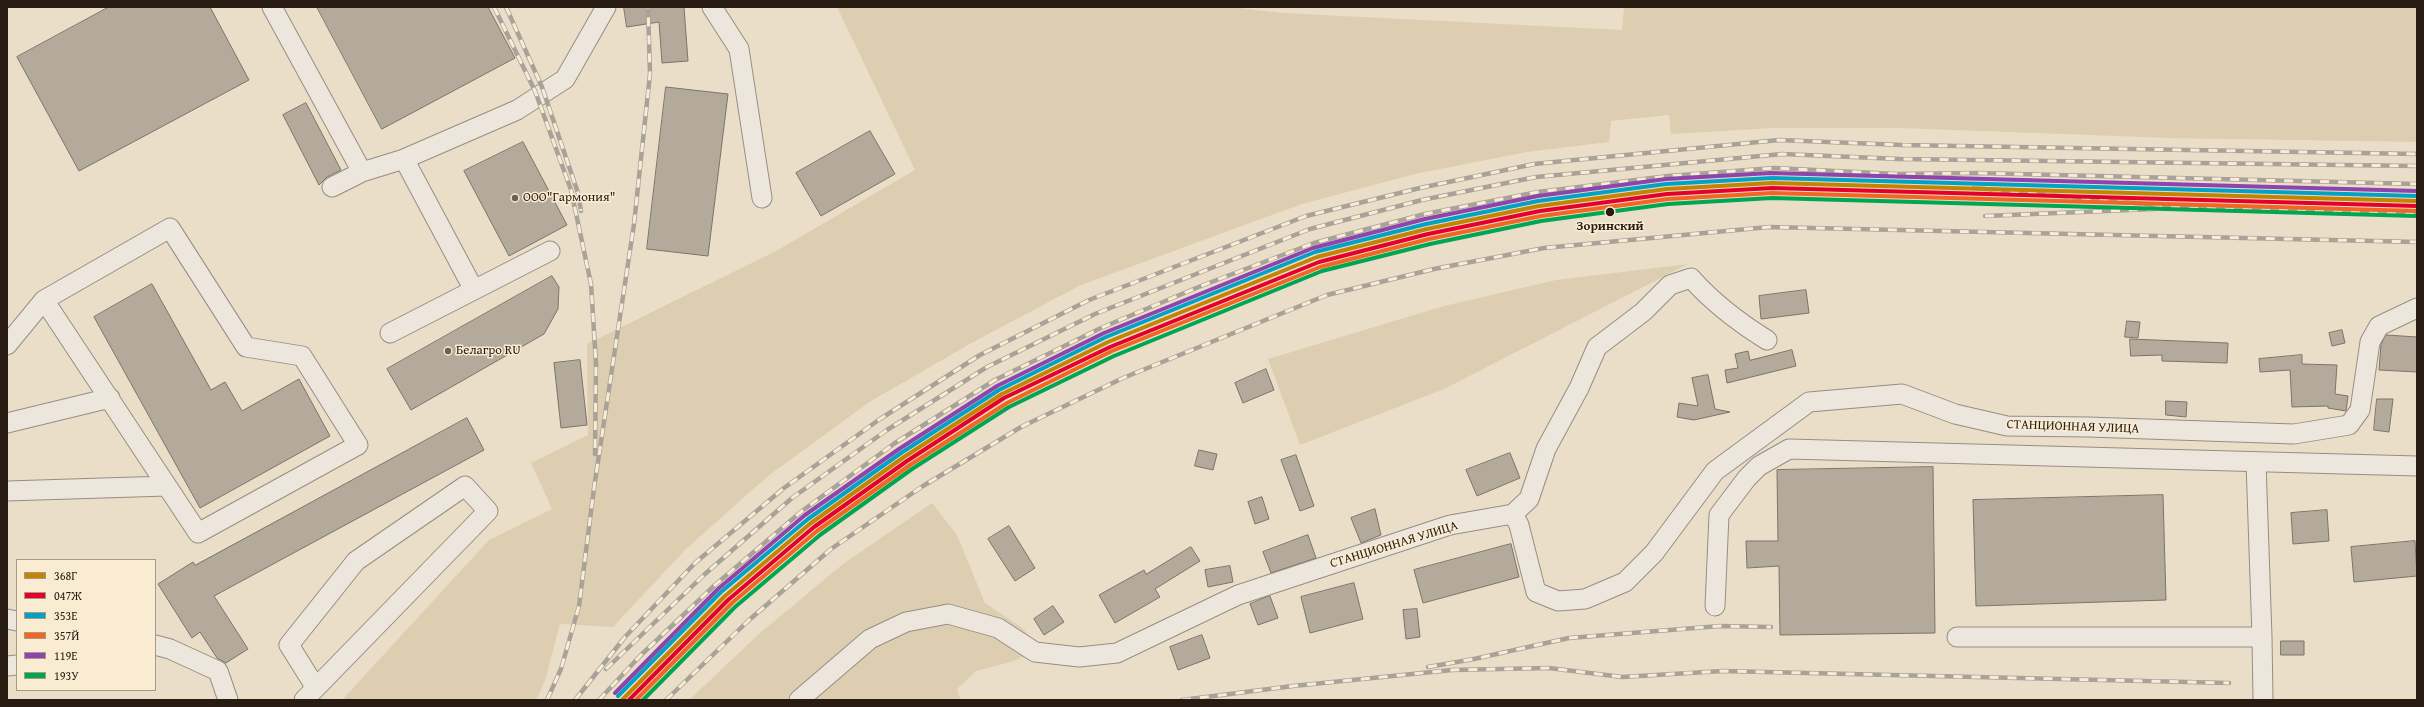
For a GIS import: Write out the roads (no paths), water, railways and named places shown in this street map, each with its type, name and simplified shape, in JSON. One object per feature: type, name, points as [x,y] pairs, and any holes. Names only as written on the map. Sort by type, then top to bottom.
[{"type":"street","points":[[272,7],[362,172]]},
{"type":"street","points":[[332,186],[362,172],[404,159],[517,110],[565,79],[606,7]]},
{"type":"street","points":[[712,7],[739,49],[762,198]]},
{"type":"street","points":[[404,159],[474,290]]},
{"type":"street","points":[[7,345],[44,300],[170,228],[246,347],[302,356],[358,445],[198,533],[44,300]]},
{"type":"street","points":[[390,333],[550,251]]},
{"type":"street","points":[[1514,514],[1529,499],[1546,449],[1578,388],[1597,347],[1643,312],[1670,285],[1691,278],[1707,296],[1732,319],[1767,340]]},
{"type":"street","name":"СТАНЦИОННАЯ УЛИЦА","points":[[799,700],[870,639],[906,622],[948,614],[998,628],[1035,652],[1079,657],[1117,653],[1238,595],[1450,525],[1514,514],[1519,524],[1536,592],[1558,601],[1585,599],[1625,582],[1654,554],[1715,471],[1809,402],[1902,394],[1955,414],[2007,426],[2294,434],[2349,425],[2360,410],[2370,342],[2379,326],[2417,308]]},
{"type":"street","points":[[7,423],[110,398]]},
{"type":"street","points":[[1716,606],[1719,515],[1755,470],[1789,449],[2417,466]]},
{"type":"street","points":[[2256,462],[2263,700]]},
{"type":"street","points":[[7,492],[167,486]]},
{"type":"street","points":[[465,486],[488,511],[310,694],[289,645],[356,561],[465,486]]},
{"type":"street","points":[[1957,637],[2262,637]]},
{"type":"street","points":[[160,648],[218,671],[228,700]]},
{"type":"railway","points":[[494,7],[535,91],[571,190],[591,284],[596,364],[595,454]]},
{"type":"railway","points":[[506,7],[542,87],[578,193],[581,211]]},
{"type":"railway","points":[[547,700],[561,669],[579,606],[594,488],[634,224],[650,74],[648,7]]},
{"type":"railway","points":[[575,700],[625,637],[695,563],[784,488],[880,419],[980,355],[1089,300],[1306,216],[1420,188],[1534,164],[1779,140],[1902,145],[2417,154]]},
{"type":"railway","points":[[606,669],[705,574],[792,498],[887,430],[987,367],[1095,314],[1310,229],[1422,200],[1536,177],[1782,154],[1900,159],[2417,166]]},
{"type":"railway","points":[[599,700],[641,655],[715,585],[802,511],[895,443],[995,380],[1101,328],[1201,286],[1314,243],[1425,214],[1538,192],[1668,176],[1774,168],[1897,174],[1977,173],[2417,184]]},
{"type":"railway","points":[[1974,188],[2188,208],[2417,214]]},
{"type":"railway","points":[[1985,216],[2154,209]]},
{"type":"railway","points":[[666,700],[748,621],[831,549],[923,486],[1021,427],[1123,378],[1327,295],[1434,269],[1544,248],[1769,227],[2417,242]]},
{"type":"railway","points":[[1428,667],[1474,659],[1569,638],[1720,626],[1771,627]]},
{"type":"railway","points":[[1182,700],[1293,686],[1452,670],[1549,668],[1622,677],[1723,671],[2229,683]]},
{"type":"place","name":"ООО\"Гармония\"","points":[[515,198]]},
{"type":"place","name":"Зоринский","points":[[1610,212]]},
{"type":"place","name":"Белагро RU","points":[[448,351]]}]
